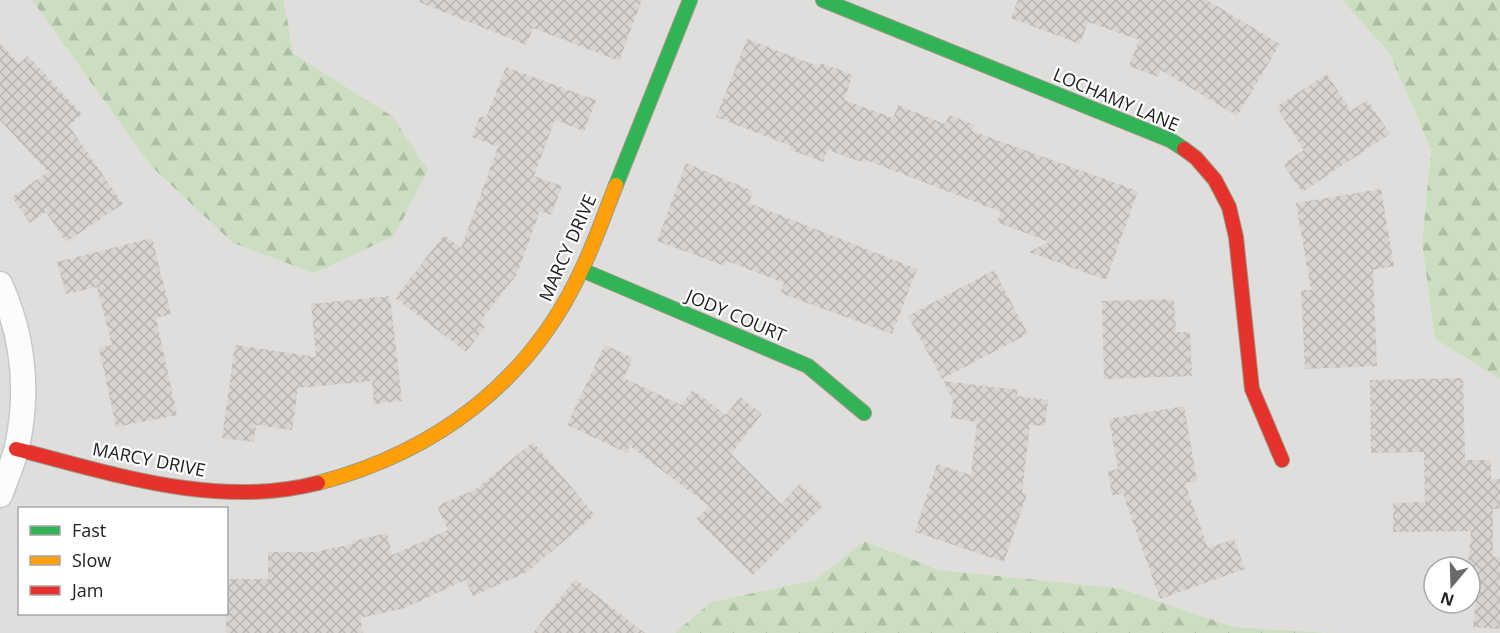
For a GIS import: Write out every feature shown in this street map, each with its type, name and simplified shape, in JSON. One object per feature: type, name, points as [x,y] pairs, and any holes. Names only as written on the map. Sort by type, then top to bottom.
[{"type":"street","name":"MARCY DRIVE","points":[[16,449],[172,486],[222,492],[272,491],[322,482],[365,470],[412,449],[456,423],[498,388],[532,351],[560,312],[582,270],[690,0]]},
{"type":"street","name":"LOCHAMY LANE","points":[[823,0],[1170,140],[1196,158],[1215,180],[1229,207],[1236,237],[1252,388],[1282,460]]},
{"type":"street","name":"JODY COURT","points":[[582,270],[808,366],[864,413]]},
{"type":"street","points":[[0,284],[15,324],[23,374],[21,424],[16,449],[0,495]]},
{"type":"shaded area","points":[[0,0],[32,0],[150,165],[392,116],[293,53],[284,0],[1342,0],[1390,54],[1431,150],[1422,243],[1435,339],[1500,379],[1500,633],[1330,633],[1234,627],[1119,588],[939,570],[866,541],[815,580],[711,602],[675,633],[0,633]]},
{"type":"green space","points":[[32,0],[284,0],[293,53],[392,116],[428,170],[394,236],[314,273],[233,243],[150,165]]},
{"type":"green space","points":[[1342,0],[1500,0],[1500,379],[1435,339],[1422,243],[1431,150],[1390,54]]},
{"type":"green space","points":[[865,541],[939,570],[1119,588],[1234,627],[1330,633],[675,633],[711,602],[815,580]]},
{"type":"building","points":[[420,0],[642,0],[619,61],[533,28],[526,45],[419,2]]},
{"type":"building","points":[[1018,0],[1207,0],[1280,44],[1237,116],[1161,70],[1158,77],[1129,66],[1139,40],[1088,22],[1080,44],[1011,18]]},
{"type":"building","points":[[747,39],[820,67],[821,63],[853,75],[844,100],[893,118],[898,105],[945,124],[949,115],[975,125],[972,131],[1138,191],[1106,280],[1029,252],[1049,242],[997,222],[1001,212],[866,160],[865,163],[828,150],[823,162],[789,149],[791,146],[716,117]]},
{"type":"building","points":[[0,43],[19,64],[28,56],[82,114],[69,126],[123,204],[66,242],[46,212],[30,223],[12,197],[48,172],[0,120]]},
{"type":"building","points":[[506,67],[596,100],[584,131],[555,120],[534,176],[562,186],[551,215],[540,211],[517,274],[480,322],[485,327],[466,352],[395,298],[444,235],[461,248],[498,147],[472,137],[480,116],[486,118]]},
{"type":"building","points":[[1327,74],[1351,111],[1367,100],[1390,134],[1302,192],[1283,164],[1304,150],[1276,107]]},
{"type":"building","points":[[686,163],[753,191],[749,203],[917,269],[892,334],[780,293],[784,283],[727,261],[725,266],[657,241]]},
{"type":"building","points":[[1381,189],[1394,266],[1373,270],[1377,366],[1305,369],[1301,290],[1311,290],[1296,203]]},
{"type":"building","points":[[152,238],[171,314],[156,318],[177,415],[116,427],[99,348],[112,345],[97,287],[66,294],[57,262]]},
{"type":"building","points":[[994,270],[1028,334],[942,379],[908,316]]},
{"type":"building","points":[[390,296],[402,401],[374,404],[372,381],[298,388],[292,430],[256,425],[254,442],[222,438],[235,345],[316,357],[311,304]]},
{"type":"building","points":[[1174,299],[1176,332],[1190,332],[1192,376],[1104,379],[1102,301]]},
{"type":"building","points":[[605,345],[633,358],[624,378],[681,405],[693,390],[726,415],[740,397],[762,414],[731,454],[781,504],[800,484],[823,506],[753,575],[696,519],[709,506],[630,446],[627,453],[567,425]]},
{"type":"building","points":[[1463,378],[1465,460],[1491,460],[1491,479],[1500,479],[1500,509],[1493,509],[1493,557],[1500,557],[1500,629],[1473,627],[1474,615],[1482,615],[1482,555],[1469,555],[1471,531],[1393,532],[1393,503],[1425,502],[1424,452],[1371,453],[1370,380]]},
{"type":"building","points":[[943,381],[1018,390],[1017,396],[1048,400],[1045,426],[1030,425],[1022,492],[1027,494],[1004,562],[915,532],[937,464],[971,475],[977,422],[951,418],[953,400]]},
{"type":"building","points":[[1184,406],[1197,481],[1185,483],[1208,548],[1234,539],[1245,569],[1160,599],[1123,494],[1112,495],[1108,471],[1118,469],[1109,419]]},
{"type":"building","points":[[533,442],[595,515],[527,572],[473,596],[465,580],[405,608],[360,618],[363,633],[226,633],[228,579],[268,579],[268,552],[315,552],[353,544],[353,541],[387,533],[392,555],[448,530],[437,506],[476,489]]},
{"type":"building","points":[[575,579],[645,633],[533,633]]},
{"type":"traffic: fast","points":[[616,185],[690,0]]},
{"type":"traffic: fast","points":[[823,0],[1170,140],[1184,149]]},
{"type":"traffic: fast","points":[[582,270],[808,366],[864,413]]},
{"type":"traffic: slow","points":[[318,483],[361,470],[402,452],[440,431],[475,407],[507,378],[535,346],[561,309],[587,259],[616,185]]},
{"type":"traffic: jam","points":[[1184,149],[1196,158],[1215,180],[1229,207],[1236,237],[1252,389],[1282,460]]},
{"type":"traffic: jam","points":[[16,449],[128,478],[204,490],[242,492],[280,490],[318,483]]}]
